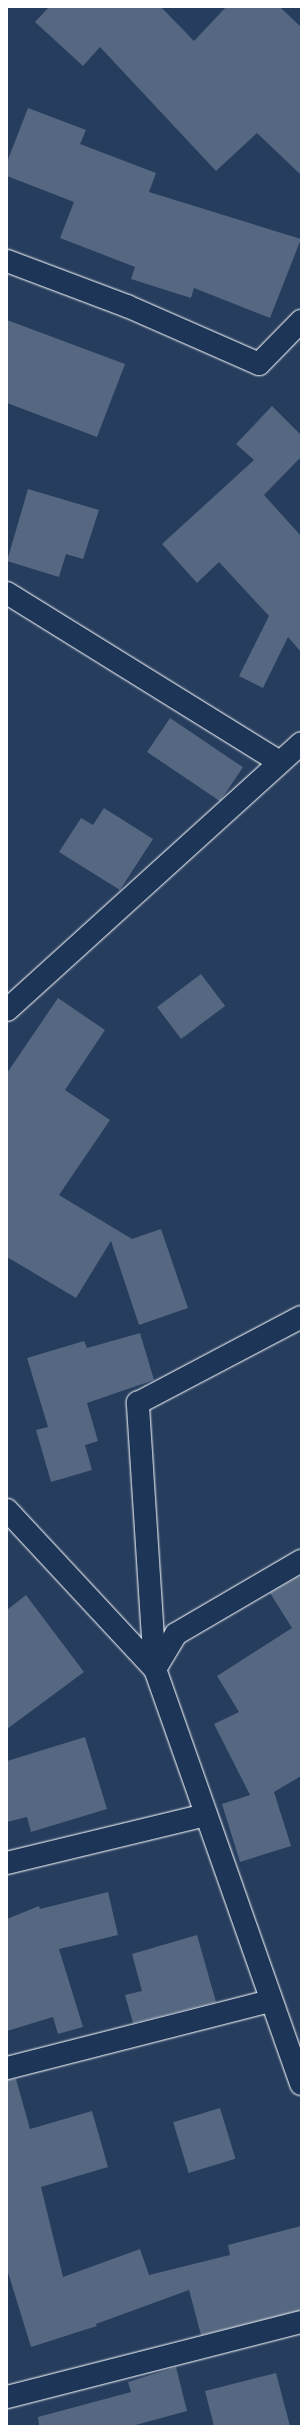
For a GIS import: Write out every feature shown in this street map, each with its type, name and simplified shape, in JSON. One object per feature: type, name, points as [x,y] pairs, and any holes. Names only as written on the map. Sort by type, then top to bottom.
[{"type":"street","points":[[7,261],[127,306],[259,364],[301,321]]},
{"type":"street","points":[[7,593],[278,761]]},
{"type":"street","points":[[7,1010],[278,761],[301,743]]},
{"type":"street","points":[[301,1318],[138,1403],[155,1669],[269,2001],[301,2084]]},
{"type":"street","points":[[7,1510],[155,1669]]},
{"type":"street","points":[[155,1669],[176,1634],[301,1561]]},
{"type":"street","points":[[7,1863],[205,1815]]},
{"type":"street","points":[[7,2068],[269,2001]]},
{"type":"street","points":[[7,2397],[301,2322]]},
{"type":"building","points":[[49,7],[161,7],[194,41],[226,7],[280,7],[301,27],[301,175],[257,133],[216,171],[100,47],[83,66],[35,22]]},
{"type":"building","points":[[28,108],[86,130],[80,144],[156,173],[149,192],[301,239],[270,318],[194,288],[191,298],[131,279],[135,267],[60,238],[74,202],[7,176],[7,162]]},
{"type":"building","points":[[7,320],[125,364],[97,437],[7,403]]},
{"type":"building","points":[[272,406],[301,435],[301,457],[264,495],[301,536],[301,652],[288,637],[263,688],[239,676],[269,616],[219,562],[197,583],[162,544],[254,460],[236,444]]},
{"type":"building","points":[[28,489],[99,510],[83,559],[66,554],[59,577],[7,561]]},
{"type":"building","points":[[170,718],[243,767],[220,801],[147,752]]},
{"type":"building","points":[[104,808],[153,839],[120,890],[59,852],[81,818],[93,825]]},
{"type":"building","points":[[201,974],[225,1006],[181,1039],[157,1007]]},
{"type":"building","points":[[58,998],[105,1030],[65,1090],[110,1120],[59,1195],[132,1239],[161,1229],[188,1308],[139,1325],[111,1241],[76,1298],[7,1257],[7,1073]]},
{"type":"building","points":[[140,1333],[154,1380],[87,1403],[98,1441],[85,1445],[92,1470],[51,1482],[36,1430],[48,1427],[27,1358],[84,1341],[87,1348]]},
{"type":"building","points":[[301,1575],[301,1776],[274,1792],[291,1846],[240,1862],[222,1804],[250,1795],[214,1724],[239,1712],[217,1676],[292,1628],[270,1593]]},
{"type":"building","points":[[26,1595],[84,1672],[7,1729],[7,1610]]},
{"type":"building","points":[[85,1737],[107,1809],[31,1832],[27,1817],[7,1822],[7,1761]]},
{"type":"building","points":[[108,1892],[118,1935],[59,1949],[83,2027],[58,2034],[53,2017],[7,2031],[7,1919],[39,1906],[40,1909]]},
{"type":"building","points":[[197,1935],[216,2002],[133,2023],[125,1995],[142,1991],[132,1954]]},
{"type":"building","points":[[16,2079],[30,2129],[92,2111],[108,2167],[41,2187],[63,2277],[140,2249],[149,2275],[230,2255],[228,2245],[301,2226],[301,2310],[201,2335],[189,2290],[96,2324],[97,2326],[31,2347],[7,2269],[7,2080]]},
{"type":"building","points":[[220,2108],[235,2159],[189,2173],[173,2122]]},
{"type":"building","points":[[176,2367],[187,2411],[132,2426],[39,2426],[38,2417],[131,2392],[128,2382]]},
{"type":"building","points":[[276,2373],[290,2426],[214,2426],[205,2391]]}]
